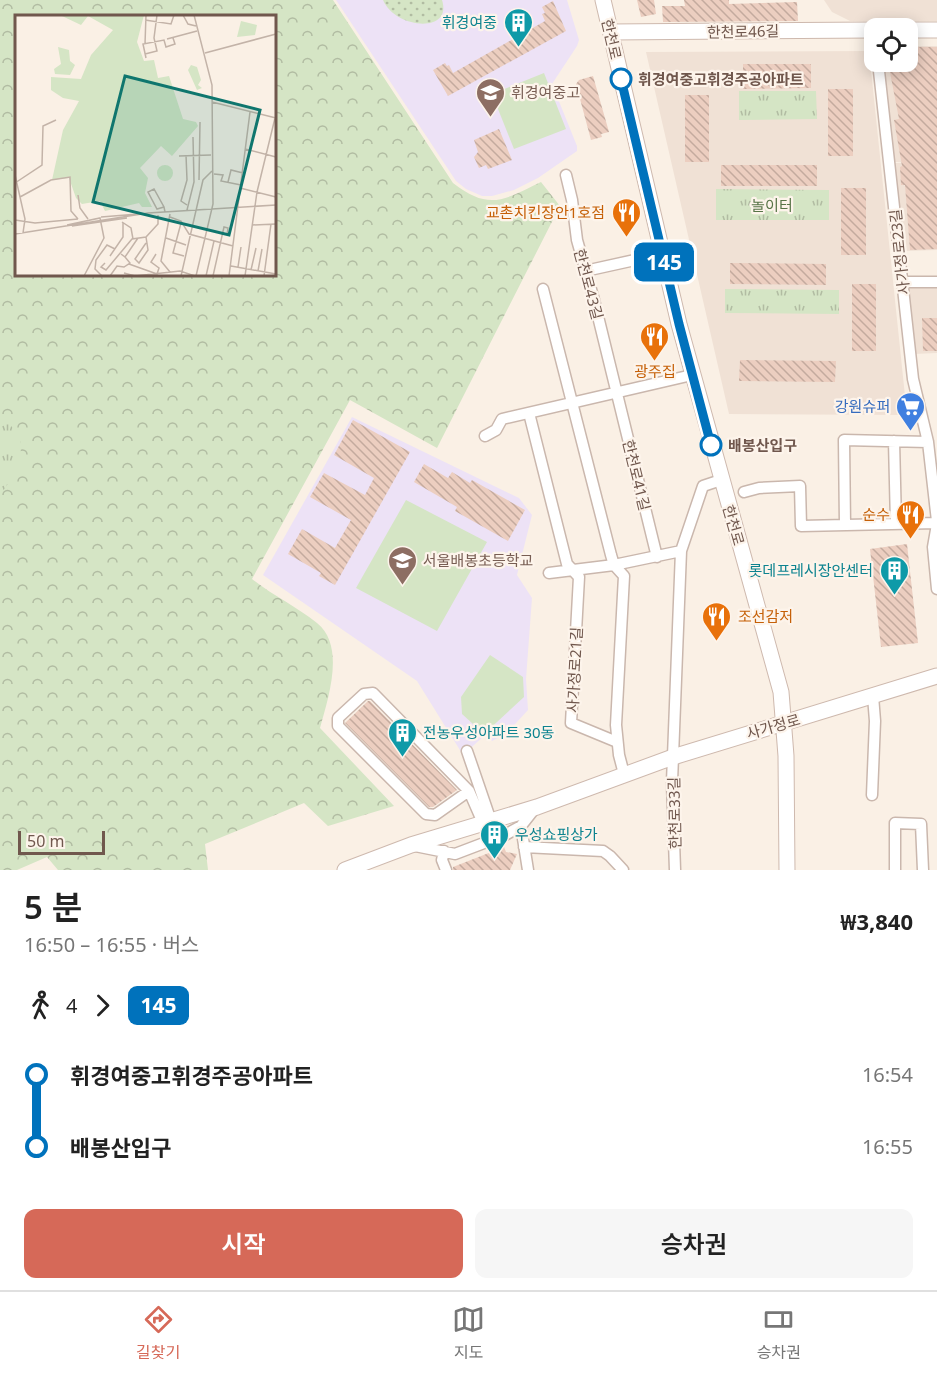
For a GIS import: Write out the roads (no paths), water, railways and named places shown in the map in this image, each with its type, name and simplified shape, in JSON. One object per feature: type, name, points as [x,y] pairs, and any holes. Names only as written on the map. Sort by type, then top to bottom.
[{"type":"main road","name":"한천로","points":[[603,0],[692,375],[782,692],[786,756],[787,870]]},
{"type":"main road","points":[[918,30],[937,30]]},
{"type":"main road","name":"한천로46길","points":[[611,32],[864,31]]},
{"type":"main road","name":"사가정로","points":[[345,870],[411,845],[537,807],[673,757],[937,676]]},
{"type":"street","name":"사가정로23길","points":[[879,72],[913,379],[928,442],[937,522],[935,547],[937,589]]},
{"type":"street","name":"한천로43길","points":[[566,175],[577,240],[617,392]]},
{"type":"street","points":[[585,271],[662,254]]},
{"type":"street","points":[[903,282],[937,282]]},
{"type":"street","points":[[543,289],[614,565],[624,576],[616,725],[624,774]]},
{"type":"street","points":[[484,436],[496,430],[502,419],[692,375]]},
{"type":"street","name":"한천로41길","points":[[617,392],[657,557]]},
{"type":"street","points":[[529,412],[567,564],[574,570]]},
{"type":"street","points":[[845,525],[844,440],[928,442]]},
{"type":"street","points":[[894,441],[896,524]]},
{"type":"street","points":[[673,757],[681,551],[703,486],[721,480]]},
{"type":"street","points":[[744,492],[759,488],[800,486],[801,526],[937,522]]},
{"type":"street","points":[[549,573],[614,565],[681,551]]},
{"type":"street","name":"사가정로21길","points":[[574,570],[579,577],[571,723],[617,742]]},
{"type":"street","points":[[469,790],[441,812],[435,815],[426,814],[338,726],[338,718],[364,693],[373,693],[469,790],[487,822]]},
{"type":"street","points":[[872,795],[873,696]]},
{"type":"street","points":[[467,751],[487,822]]},
{"type":"street","name":"한천로33길","points":[[673,757],[675,870]]},
{"type":"street","points":[[411,845],[455,854],[505,835],[521,826],[537,807]]},
{"type":"street","points":[[895,870],[895,823],[921,824],[923,870]]},
{"type":"street","points":[[521,826],[528,870]]},
{"type":"street","points":[[524,848],[603,851],[623,870]]},
{"type":"street","points":[[444,851],[442,860],[446,870]]},
{"type":"street","points":[[607,870],[610,856]]},
{"type":"place","name":"휘경여중","points":[[518,48]]},
{"type":"place","name":"휘경여중고휘경주공아파트","points":[[621,79]]},
{"type":"place","name":"휘경여중고","points":[[490,118]]},
{"type":"place","name":"교촌치킨장안1호점","points":[[626,238]]},
{"type":"place","name":"광주집","points":[[655,362]]},
{"type":"place","name":"강원슈퍼","points":[[911,432]]},
{"type":"place","name":"배봉산입구","points":[[711,445]]},
{"type":"place","name":"순수","points":[[911,540]]},
{"type":"place","name":"서울배봉초등학교","points":[[402,586]]},
{"type":"place","name":"롯데프레시장안센터","points":[[894,596]]},
{"type":"place","name":"조선감저","points":[[717,642]]},
{"type":"place","name":"전농우성아파트 30동","points":[[402,758]]},
{"type":"place","name":"우성쇼핑상가","points":[[494,860]]},
{"type":"park label","name":"놀이터","points":[[772,205]]}]
